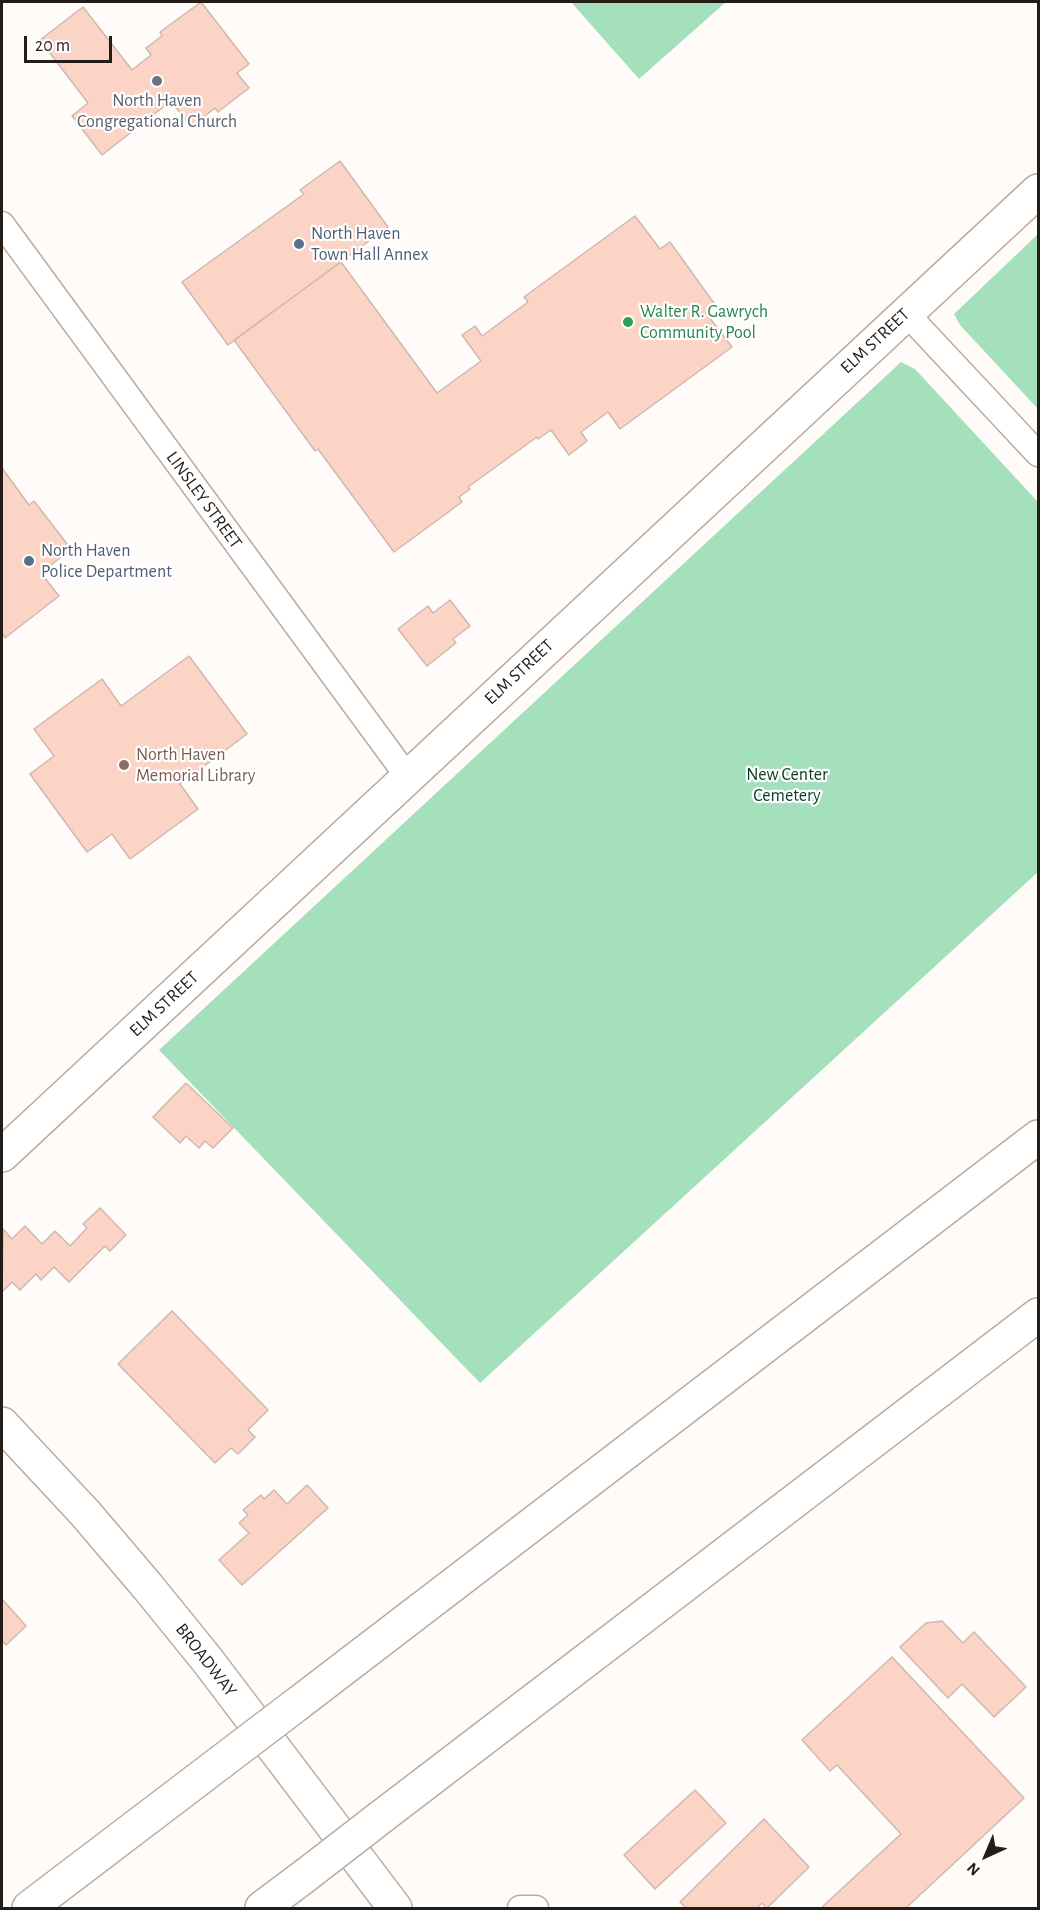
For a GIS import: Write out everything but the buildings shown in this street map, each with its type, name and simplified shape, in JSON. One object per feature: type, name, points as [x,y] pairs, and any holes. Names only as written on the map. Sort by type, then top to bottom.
[{"type":"main road","name":"ELM STREET","points":[[2,1155],[1038,191]]},
{"type":"main road","points":[[29,1908],[1038,1137]]},
{"type":"main road","points":[[262,1908],[1038,1315]]},
{"type":"main road","name":"BROADWAY","points":[[2,1424],[85,1513],[148,1587],[208,1661],[395,1908]]},
{"type":"street","name":"LINSLEY STREET","points":[[2,224],[407,776]]},
{"type":"street","points":[[906,313],[1038,454]]},
{"type":"street","points":[[520,1908],[536,1908]]},
{"type":"green space","points":[[571,2],[726,2],[639,79]]},
{"type":"green space","points":[[1038,234],[1038,409],[960,325],[954,314]]},
{"type":"green space","name":"New Center Cemetery","points":[[901,362],[915,369],[1038,502],[1038,872],[480,1383],[159,1050]]},
{"type":"place","name":"North Haven Congregational Church","points":[[157,81]]},
{"type":"place","name":"North Haven Town Hall Annex","points":[[299,244]]},
{"type":"place","name":"Walter R. Gawrych Community Pool","points":[[628,322]]},
{"type":"place","name":"North Haven Police Department","points":[[29,561]]},
{"type":"place","name":"North Haven Memorial Library","points":[[124,765]]}]
